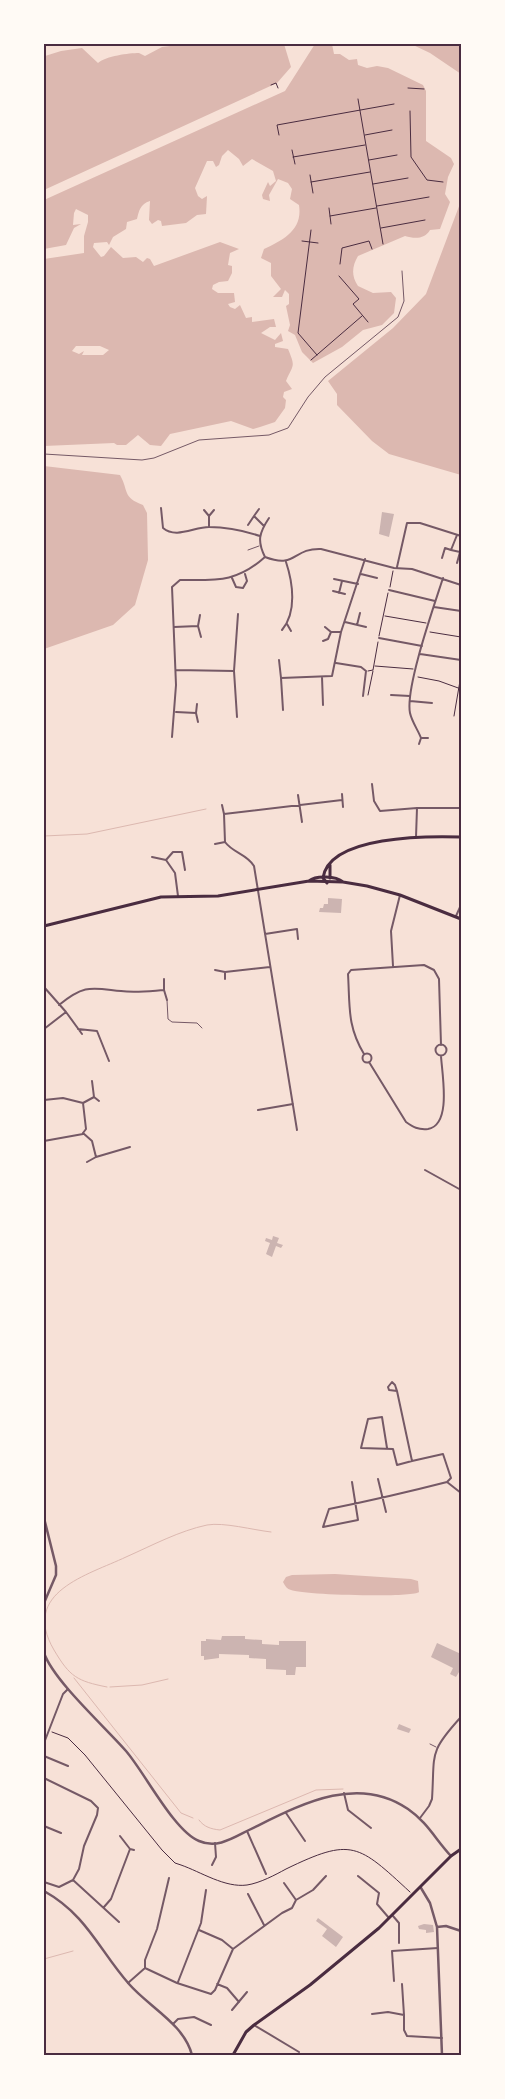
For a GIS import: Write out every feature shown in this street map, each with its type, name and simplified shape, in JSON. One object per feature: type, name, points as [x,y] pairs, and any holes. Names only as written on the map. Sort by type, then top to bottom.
[{"type":"main road","points":[[326,883],[323,878],[324,870],[330,864],[361,846],[388,839],[461,837]]},
{"type":"main road","points":[[326,883],[330,878],[330,864]]},
{"type":"main road","points":[[309,882],[313,878],[340,879],[343,882]]},
{"type":"main road","points":[[44,926],[131,903],[178,896],[218,896],[309,882],[343,882],[400,895],[461,919]]},
{"type":"main road","points":[[233,2055],[243,2037],[254,2025],[322,1976],[391,1917],[451,1856],[461,1849]]},
{"type":"street","points":[[161,508],[163,528],[167,532],[178,533],[209,527],[260,536]]},
{"type":"street","points":[[248,525],[259,509]]},
{"type":"street","points":[[204,510],[209,516],[209,527]]},
{"type":"street","points":[[209,516],[214,510]]},
{"type":"street","points":[[254,516],[264,526]]},
{"type":"street","points":[[270,518],[260,536],[259,546],[265,557],[286,562],[309,548],[328,550],[395,568],[443,578],[461,585]]},
{"type":"street","points":[[395,568],[407,522],[420,523],[461,536]]},
{"type":"street","points":[[452,550],[457,535]]},
{"type":"street","points":[[442,558],[445,548],[460,552],[457,563]]},
{"type":"street","points":[[172,737],[176,712],[172,593],[175,583],[180,580],[226,580],[244,573],[265,557]]},
{"type":"street","points":[[281,678],[332,676],[341,632],[362,574],[365,560]]},
{"type":"street","points":[[282,630],[287,624],[293,590],[286,562]]},
{"type":"street","points":[[232,578],[236,587],[243,588],[247,582],[244,573]]},
{"type":"street","points":[[362,574],[377,578]]},
{"type":"street","points":[[419,744],[421,738],[410,712],[410,696],[426,631],[443,578]]},
{"type":"street","points":[[334,579],[358,584]]},
{"type":"street","points":[[339,593],[342,581]]},
{"type":"street","points":[[389,590],[435,601]]},
{"type":"street","points":[[333,591],[345,594]]},
{"type":"street","points":[[434,607],[461,612]]},
{"type":"street","points":[[356,624],[360,613]]},
{"type":"street","points":[[237,717],[234,671],[238,614]]},
{"type":"street","points":[[200,615],[198,626],[201,637]]},
{"type":"street","points":[[345,622],[366,627]]},
{"type":"street","points":[[287,624],[291,631]]},
{"type":"street","points":[[174,627],[198,626]]},
{"type":"street","points":[[326,627],[330,632]]},
{"type":"street","points":[[330,632],[341,632]]},
{"type":"street","points":[[323,641],[328,639],[330,632]]},
{"type":"street","points":[[379,638],[422,646]]},
{"type":"street","points":[[420,654],[461,660]]},
{"type":"street","points":[[279,660],[283,710]]},
{"type":"street","points":[[336,663],[361,667],[366,671],[363,696]]},
{"type":"street","points":[[176,670],[234,671]]},
{"type":"street","points":[[322,677],[323,705]]},
{"type":"street","points":[[391,695],[410,696]]},
{"type":"street","points":[[410,701],[432,703]]},
{"type":"street","points":[[197,704],[198,722]]},
{"type":"street","points":[[176,712],[196,713]]},
{"type":"street","points":[[421,738],[428,738]]},
{"type":"street","points":[[372,784],[374,801],[380,811],[417,808],[461,808]]},
{"type":"street","points":[[342,794],[343,807]]},
{"type":"street","points":[[298,795],[302,822]]},
{"type":"street","points":[[224,814],[342,800]]},
{"type":"street","points":[[222,805],[225,842],[235,852],[250,860],[254,866],[297,1130]]},
{"type":"street","points":[[416,837],[417,808]]},
{"type":"street","points":[[215,844],[225,842]]},
{"type":"street","points":[[166,860],[173,852],[182,852],[185,870]]},
{"type":"street","points":[[152,857],[166,860],[176,873],[178,896]]},
{"type":"street","points":[[393,967],[391,931],[400,895]]},
{"type":"street","points":[[456,916],[461,905]]},
{"type":"street","points":[[265,934],[297,929],[298,939]]},
{"type":"street","points":[[441,1045],[436,1050],[441,1056],[444,1111],[440,1121],[431,1128],[421,1129],[412,1127],[406,1122],[369,1062],[370,1055],[364,1054],[354,1038],[351,1025],[348,974],[351,970],[424,965],[434,970],[439,979],[441,1045],[446,1050],[445,1055],[441,1056]]},
{"type":"street","points":[[215,970],[225,972],[270,967]]},
{"type":"street","points":[[225,972],[225,978]]},
{"type":"street","points":[[164,979],[166,1000]]},
{"type":"street","points":[[44,987],[82,1034]]},
{"type":"street","points":[[59,1005],[77,991],[91,987],[134,992],[164,990]]},
{"type":"street","points":[[44,1029],[66,1012]]},
{"type":"street","points":[[78,1029],[97,1031],[109,1061]]},
{"type":"street","points":[[364,1054],[362,1060],[369,1062]]},
{"type":"street","points":[[92,1081],[94,1097],[99,1101]]},
{"type":"street","points":[[44,1100],[63,1098],[83,1103],[94,1097]]},
{"type":"street","points":[[83,1103],[86,1129],[84,1133]]},
{"type":"street","points":[[258,1110],[293,1104]]},
{"type":"street","points":[[44,1141],[84,1133]]},
{"type":"street","points":[[84,1133],[92,1141],[96,1156]]},
{"type":"street","points":[[87,1162],[96,1156],[130,1147]]},
{"type":"street","points":[[425,1170],[461,1190]]},
{"type":"street","points":[[397,1391],[412,1461]]},
{"type":"street","points":[[352,1482],[354,1504],[358,1520],[323,1527],[329,1508],[354,1504],[447,1482],[451,1478],[443,1454],[397,1465],[393,1449],[361,1448],[368,1419],[382,1417],[387,1448]]},
{"type":"street","points":[[378,1478],[381,1498],[386,1512]]},
{"type":"street","points":[[447,1482],[461,1493]]},
{"type":"street","points":[[44,1518],[56,1566],[56,1575],[44,1604]]},
{"type":"street","points":[[44,1653],[54,1672],[68,1689],[136,1763],[182,1828],[199,1841],[224,1842],[315,1800],[344,1793],[372,1794],[391,1799],[420,1818],[431,1828],[451,1856]]},
{"type":"street","points":[[44,1743],[63,1694],[68,1689]]},
{"type":"street","points":[[420,1818],[432,1799],[432,1765],[436,1746],[461,1717]]},
{"type":"street","points":[[44,1756],[68,1766]]},
{"type":"street","points":[[44,1778],[91,1801],[98,1808],[84,1846],[80,1869],[73,1880],[59,1887],[44,1882]]},
{"type":"street","points":[[344,1793],[348,1810],[371,1828]]},
{"type":"street","points":[[286,1813],[305,1841]]},
{"type":"street","points":[[44,1826],[62,1833]]},
{"type":"street","points":[[247,1831],[266,1874]]},
{"type":"street","points":[[302,1837],[306,1834]]},
{"type":"street","points":[[120,1836],[130,1849],[134,1850]]},
{"type":"street","points":[[212,1865],[216,1857],[215,1843]]},
{"type":"street","points":[[104,1907],[110,1899],[130,1849]]},
{"type":"street","points":[[145,1968],[177,1983],[211,1994],[232,1949],[282,1913],[292,1908],[296,1900],[313,1890],[326,1876]]},
{"type":"street","points":[[358,1876],[379,1893],[377,1904],[398,1923],[398,1943]]},
{"type":"street","points":[[128,1983],[145,1968],[145,1960],[157,1929],[169,1878]]},
{"type":"street","points":[[73,1880],[118,1922]]},
{"type":"street","points":[[284,1884],[296,1900]]},
{"type":"street","points":[[421,1888],[430,1903],[437,1927],[442,2055],[451,2055]]},
{"type":"street","points":[[177,1983],[198,1930],[206,1890]]},
{"type":"street","points":[[44,1891],[78,1917],[99,1941],[128,1983],[173,2025],[188,2042],[192,2055]]},
{"type":"street","points":[[248,1894],[265,1926]]},
{"type":"street","points":[[437,1927],[446,1926],[461,1931]]},
{"type":"street","points":[[198,1930],[222,1940],[232,1949]]},
{"type":"street","points":[[394,1981],[392,1951],[438,1948]]},
{"type":"street","points":[[217,1984],[228,1988],[240,2002]]},
{"type":"street","points":[[402,1984],[404,2030],[407,2036],[442,2038]]},
{"type":"street","points":[[232,2010],[247,1992]]},
{"type":"street","points":[[372,2014],[388,2012],[404,2014]]},
{"type":"street","points":[[173,2025],[178,2019],[194,2017],[211,2025]]},
{"type":"street","points":[[254,2025],[299,2052]]},
{"type":"lane","points":[[44,454],[142,460],[154,458],[199,440],[270,435],[288,428],[308,396],[325,377],[398,317],[404,301],[402,271]]},
{"type":"lane","points":[[248,550],[259,546]]},
{"type":"lane","points":[[166,1000],[168,1019],[172,1022],[197,1023],[202,1028]]},
{"type":"lane","points":[[430,1744],[436,1746]]},
{"type":"path","points":[[271,85],[276,83],[278,88]]},
{"type":"path","points":[[408,88],[424,89]]},
{"type":"path","points":[[358,99],[382,244]]},
{"type":"path","points":[[279,135],[277,125],[394,104]]},
{"type":"path","points":[[410,111],[411,157],[427,180],[443,182]]},
{"type":"path","points":[[364,135],[392,130]]},
{"type":"path","points":[[293,157],[366,145]]},
{"type":"path","points":[[292,150],[295,164]]},
{"type":"path","points":[[368,160],[397,155]]},
{"type":"path","points":[[311,182],[370,172]]},
{"type":"path","points":[[310,174],[313,194]]},
{"type":"path","points":[[373,184],[408,178]]},
{"type":"path","points":[[330,216],[429,197]]},
{"type":"path","points":[[329,208],[331,224]]},
{"type":"path","points":[[380,228],[426,220]]},
{"type":"path","points":[[312,230],[298,333],[317,354]]},
{"type":"path","points":[[340,264],[342,248],[369,240],[372,249]]},
{"type":"path","points":[[302,241],[318,243]]},
{"type":"path","points":[[339,276],[359,299],[353,304],[368,322]]},
{"type":"path","points":[[311,360],[362,316]]},
{"type":"path","points":[[368,695],[395,568]]},
{"type":"path","points":[[384,616],[429,624]]},
{"type":"path","points":[[426,631],[461,637]]},
{"type":"path","points":[[374,665],[416,669]]},
{"type":"path","points":[[366,671],[373,670]]},
{"type":"path","points":[[454,716],[461,675]]},
{"type":"path","points":[[415,676],[438,680],[460,688]]},
{"type":"shaded area","points":[[186,44],[284,44],[291,67],[277,83],[44,190],[45,56],[61,51],[82,48],[98,63],[106,58],[118,55],[139,53],[145,56],[162,47]]},
{"type":"shaded area","points":[[315,44],[332,44],[334,54],[340,54],[349,60],[357,59],[358,65],[367,68],[377,66],[388,68],[423,85],[426,91],[426,141],[451,158],[454,164],[448,177],[445,194],[450,202],[440,229],[430,230],[425,235],[419,237],[405,236],[358,256],[354,264],[353,275],[358,286],[373,293],[391,292],[396,298],[394,313],[382,325],[363,330],[342,347],[313,363],[302,352],[295,335],[288,331],[290,325],[286,306],[289,304],[289,294],[285,290],[282,297],[273,297],[281,289],[271,276],[271,263],[261,258],[264,249],[284,238],[295,228],[298,221],[299,205],[290,199],[292,189],[288,183],[278,179],[269,195],[270,201],[263,199],[262,195],[268,182],[270,186],[276,181],[273,171],[252,159],[243,166],[239,159],[228,150],[216,167],[213,161],[207,161],[195,188],[198,196],[202,199],[207,196],[206,214],[197,215],[186,223],[162,226],[161,221],[158,220],[152,224],[149,220],[150,201],[142,206],[137,219],[127,222],[126,229],[113,237],[109,245],[107,242],[94,243],[93,247],[101,257],[111,247],[123,258],[136,257],[143,262],[147,258],[150,259],[154,266],[220,242],[239,249],[230,253],[228,265],[232,266],[232,273],[228,281],[213,285],[212,289],[218,293],[234,293],[235,302],[228,304],[235,309],[240,305],[246,318],[252,317],[252,322],[274,319],[276,327],[270,327],[261,333],[275,340],[281,333],[283,341],[275,344],[275,347],[288,349],[292,360],[293,366],[286,381],[292,389],[284,392],[285,408],[275,422],[260,427],[253,429],[231,421],[170,434],[161,446],[150,445],[138,435],[126,445],[114,443],[44,446],[44,259],[84,253],[84,236],[88,215],[76,209],[73,225],[81,224],[74,228],[66,245],[44,249],[44,200],[285,91]],"holes":[[[76,346],[100,346],[109,350],[103,355],[82,355],[84,351],[79,354],[72,351]]]},
{"type":"shaded area","points":[[411,44],[461,44],[461,74],[430,53]]},
{"type":"shaded area","points":[[461,201],[461,475],[389,454],[372,441],[337,405],[337,394],[328,381],[393,328],[426,294]]},
{"type":"shaded area","points":[[44,466],[120,475],[129,496],[143,505],[147,513],[148,560],[135,605],[113,625],[44,649]]},
{"type":"shaded area","points":[[335,1574],[411,1579],[418,1581],[419,1592],[398,1595],[357,1595],[299,1592],[290,1590],[283,1582],[286,1577],[292,1575]]},
{"type":"building","points":[[382,512],[394,514],[389,537],[379,534]]},
{"type":"building","points":[[328,898],[342,899],[341,913],[319,912],[324,904],[328,904]]},
{"type":"building","points":[[273,1236],[279,1238],[277,1243],[283,1245],[281,1248],[276,1246],[272,1257],[266,1254],[270,1243],[265,1241],[266,1238],[272,1240]]},
{"type":"building","points":[[222,1636],[245,1636],[245,1639],[262,1640],[262,1644],[279,1645],[279,1641],[306,1641],[306,1667],[296,1667],[295,1675],[286,1675],[286,1670],[266,1669],[266,1659],[249,1658],[249,1655],[219,1654],[219,1658],[204,1660],[204,1656],[201,1656],[201,1641],[206,1641],[206,1639],[221,1640]]},
{"type":"building","points":[[437,1643],[461,1654],[461,1673],[459,1672],[456,1677],[450,1674],[453,1668],[431,1657]]},
{"type":"building","points":[[399,1724],[411,1729],[409,1733],[397,1729]]},
{"type":"building","points":[[318,1918],[343,1937],[336,1947],[322,1936],[327,1929],[316,1921]]},
{"type":"building","points":[[424,1924],[433,1925],[434,1932],[426,1933],[426,1930],[419,1929],[418,1926]]},
{"type":"waterway","points":[[44,836],[87,834],[206,809]]},
{"type":"waterway","points":[[107,1687],[81,1680],[75,1676],[54,1650],[46,1630],[46,1614],[52,1600],[63,1588],[94,1571],[166,1539],[207,1525],[214,1524],[271,1532]]},
{"type":"waterway","points":[[74,1678],[181,1813],[193,1818]]},
{"type":"waterway","points":[[110,1687],[142,1685],[168,1679]]},
{"type":"waterway","points":[[199,1820],[208,1827],[220,1830],[316,1790],[343,1789]]},
{"type":"waterway","points":[[44,1959],[73,1951]]}]
